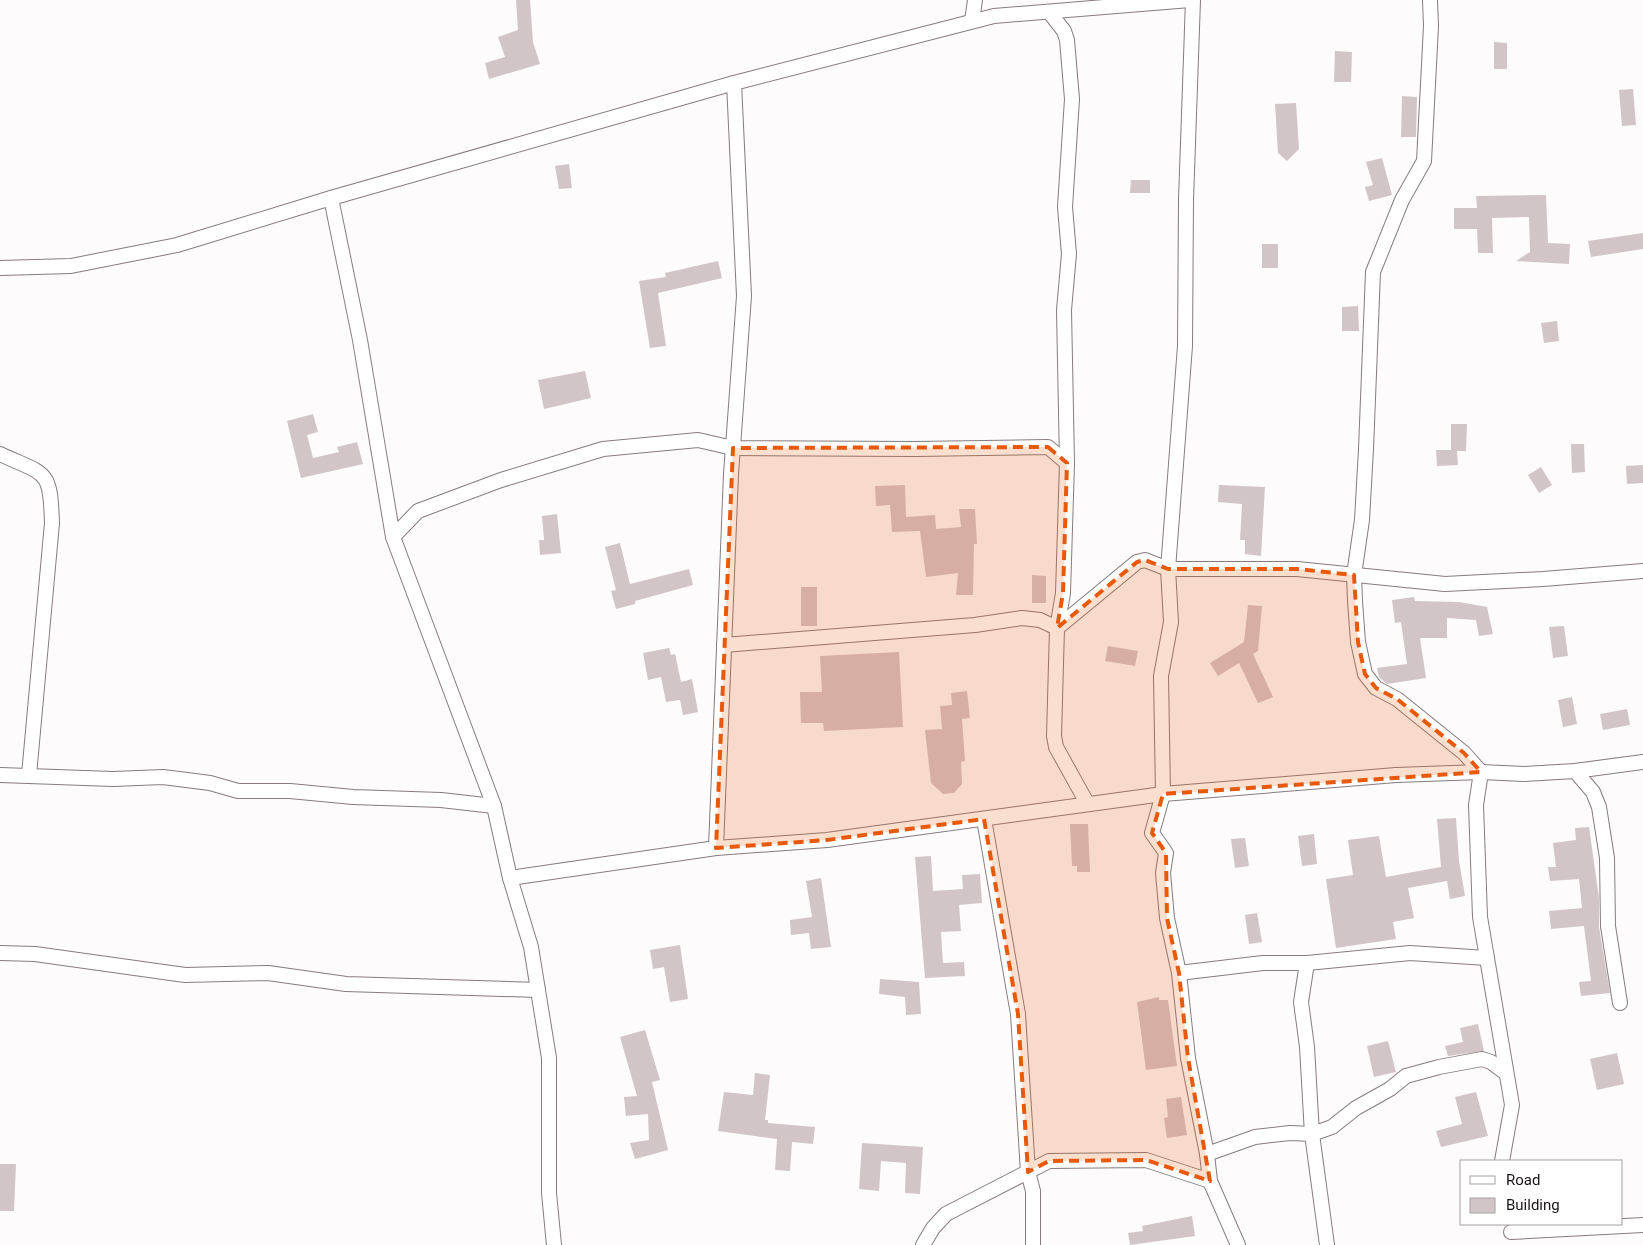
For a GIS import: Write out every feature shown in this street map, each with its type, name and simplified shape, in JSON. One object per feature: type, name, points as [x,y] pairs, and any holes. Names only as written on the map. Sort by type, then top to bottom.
[{"type":"street","points":[[972,21],[975,0]]},
{"type":"street","points":[[0,268],[70,266],[177,245],[331,198],[734,83],[994,16],[1050,13],[1191,0],[1186,200],[1185,346],[1168,569],[1171,622],[1161,676],[1163,794],[1152,833],[1166,853],[1163,873],[1167,918],[1179,973],[1188,1058],[1207,1154],[1210,1181],[1238,1245]]},
{"type":"street","points":[[1430,0],[1431,26],[1424,162],[1402,200],[1373,272],[1362,520],[1354,575],[1358,642],[1365,674],[1376,688],[1396,699],[1464,753],[1481,772]]},
{"type":"street","points":[[1050,13],[1064,31],[1067,40],[1072,99],[1065,207],[1069,254],[1064,310],[1067,463],[1063,592],[1057,628],[1054,736],[1056,747],[1087,803]]},
{"type":"street","points":[[716,848],[733,448],[744,296],[734,83]]},
{"type":"street","points":[[331,198],[361,349],[393,537],[494,806],[510,878],[531,947],[549,1058],[549,1193],[554,1245]]},
{"type":"street","points":[[393,537],[418,510],[501,480],[603,449],[698,440],[733,448],[915,449],[1048,447],[1067,463]]},
{"type":"street","points":[[0,454],[47,478],[51,492],[52,523],[29,776]]},
{"type":"street","points":[[1057,628],[1136,562],[1145,560],[1168,569],[1297,569],[1445,584],[1643,571]]},
{"type":"street","points":[[724,645],[975,625],[1022,618],[1040,620],[1057,628]]},
{"type":"street","points":[[510,878],[716,848],[827,840],[1163,794],[1396,775],[1481,772],[1524,774],[1574,771],[1643,762]]},
{"type":"street","points":[[1574,771],[1593,792],[1599,807],[1607,858],[1608,926],[1620,1003]]},
{"type":"street","points":[[1481,772],[1476,805],[1480,917],[1512,1105],[1502,1160]]},
{"type":"street","points":[[0,775],[113,779],[163,777],[210,782],[238,791],[290,791],[353,797],[441,800],[494,806]]},
{"type":"street","points":[[984,819],[1018,1014],[1028,1172],[1033,1191],[1032,1245]]},
{"type":"street","points":[[0,953],[35,954],[185,975],[268,973],[346,984],[538,990]]},
{"type":"street","points":[[1179,973],[1263,963],[1308,963],[1410,953],[1487,958]]},
{"type":"street","points":[[1308,963],[1301,1002],[1307,1047],[1312,1134],[1327,1245]]},
{"type":"street","points":[[1207,1154],[1255,1137],[1312,1134],[1332,1127],[1356,1108],[1390,1089],[1406,1076],[1482,1059],[1491,1062],[1506,1074]]},
{"type":"street","points":[[923,1245],[933,1228],[946,1214],[1049,1161],[1146,1160],[1210,1181]]},
{"type":"street","points":[[1511,1234],[1642,1229]]},
{"type":"highlighted area","points":[[1048,447],[1067,463],[1063,593],[1057,628],[1137,562],[1145,560],[1168,569],[1297,569],[1354,575],[1358,642],[1365,674],[1376,688],[1397,699],[1464,753],[1481,772],[1163,794],[1152,833],[1166,853],[1167,918],[1179,973],[1188,1058],[1210,1181],[1146,1160],[1049,1161],[1028,1172],[1018,1014],[984,819],[827,840],[716,848],[733,448]]},
{"type":"building","points":[[516,0],[530,0],[533,42],[540,64],[489,79],[485,63],[505,57],[498,37],[518,30]]},
{"type":"building","points":[[1494,42],[1507,43],[1507,69],[1494,69]]},
{"type":"building","points":[[1335,51],[1352,52],[1351,82],[1334,82]]},
{"type":"building","points":[[1633,89],[1636,125],[1622,126],[1619,90]]},
{"type":"building","points":[[1402,96],[1417,97],[1416,137],[1401,137]]},
{"type":"building","points":[[1296,103],[1299,149],[1287,161],[1278,153],[1275,104]]},
{"type":"building","points":[[1382,158],[1392,195],[1369,201],[1365,187],[1373,185],[1366,162]]},
{"type":"building","points":[[569,164],[572,188],[559,189],[555,166]]},
{"type":"building","points":[[1131,180],[1150,180],[1150,193],[1130,193]]},
{"type":"building","points":[[1546,195],[1548,243],[1570,244],[1569,264],[1516,261],[1530,252],[1529,217],[1492,218],[1493,253],[1478,253],[1477,229],[1454,229],[1454,208],[1477,208],[1476,196]]},
{"type":"building","points":[[1643,233],[1643,249],[1591,257],[1588,241]]},
{"type":"building","points":[[1262,244],[1278,244],[1278,268],[1262,268]]},
{"type":"building","points":[[718,261],[722,278],[658,293],[666,346],[650,348],[639,281],[666,277],[665,273]]},
{"type":"building","points":[[1358,306],[1359,331],[1342,331],[1342,307]]},
{"type":"building","points":[[1557,321],[1559,341],[1544,343],[1541,323]]},
{"type":"building","points":[[585,371],[591,398],[544,409],[538,380]]},
{"type":"building","points":[[313,414],[318,432],[307,435],[313,458],[339,452],[337,447],[357,442],[363,464],[301,478],[287,421]]},
{"type":"building","points":[[1451,424],[1467,424],[1466,451],[1457,451],[1458,465],[1437,466],[1436,450],[1451,450]]},
{"type":"building","points":[[1571,444],[1584,444],[1585,472],[1572,473]]},
{"type":"building","points":[[1643,465],[1643,483],[1627,484],[1626,466]]},
{"type":"building","points":[[1541,467],[1552,485],[1539,493],[1528,475]]},
{"type":"building","points":[[905,485],[906,517],[935,515],[936,529],[961,527],[959,509],[975,509],[977,544],[974,544],[973,595],[956,595],[958,573],[926,577],[920,531],[892,532],[890,505],[876,506],[875,486]]},
{"type":"building","points":[[1219,485],[1265,487],[1261,556],[1245,554],[1245,540],[1240,540],[1242,504],[1218,502]]},
{"type":"building","points":[[557,514],[561,553],[540,555],[539,540],[544,540],[542,516]]},
{"type":"building","points":[[620,543],[630,584],[689,569],[693,585],[635,601],[635,604],[616,609],[611,591],[616,590],[605,547]]},
{"type":"building","points":[[1032,575],[1046,576],[1046,603],[1032,603]]},
{"type":"building","points":[[801,587],[817,587],[817,626],[801,626]]},
{"type":"building","points":[[1414,597],[1415,601],[1459,602],[1487,607],[1493,634],[1479,636],[1476,620],[1447,618],[1447,638],[1420,638],[1426,678],[1387,684],[1379,677],[1377,668],[1407,664],[1401,622],[1395,623],[1392,600]]},
{"type":"building","points":[[1248,605],[1262,606],[1258,651],[1253,654],[1273,697],[1258,703],[1239,663],[1218,676],[1210,663],[1244,642]]},
{"type":"building","points":[[1564,626],[1568,656],[1553,658],[1549,627]]},
{"type":"building","points":[[1108,646],[1138,651],[1135,666],[1105,661]]},
{"type":"building","points":[[669,648],[671,655],[675,654],[681,682],[692,679],[698,712],[683,715],[680,700],[666,702],[661,677],[648,680],[643,653]]},
{"type":"building","points":[[899,652],[903,727],[824,731],[823,723],[801,723],[800,692],[822,692],[820,656]]},
{"type":"building","points":[[967,691],[970,718],[962,719],[965,761],[961,762],[962,784],[954,793],[943,794],[931,783],[925,730],[942,729],[940,706],[952,705],[951,693]]},
{"type":"building","points":[[1572,697],[1577,724],[1563,727],[1558,700]]},
{"type":"building","points":[[1627,709],[1630,725],[1603,730],[1600,714]]},
{"type":"building","points":[[1456,818],[1459,861],[1465,896],[1450,899],[1447,881],[1408,888],[1414,918],[1393,922],[1396,939],[1336,948],[1326,879],[1353,875],[1348,840],[1379,836],[1386,877],[1441,867],[1437,819]]},
{"type":"building","points":[[1070,824],[1088,824],[1090,872],[1077,872],[1077,866],[1072,866]]},
{"type":"building","points":[[1589,827],[1599,898],[1599,927],[1610,993],[1581,996],[1579,982],[1591,981],[1584,926],[1551,929],[1549,911],[1582,908],[1579,879],[1550,881],[1548,867],[1556,867],[1553,843],[1576,840],[1575,828]]},
{"type":"building","points":[[1314,834],[1317,864],[1302,866],[1298,836]]},
{"type":"building","points":[[1245,838],[1249,866],[1235,868],[1231,839]]},
{"type":"building","points":[[931,856],[933,891],[963,889],[962,875],[980,874],[982,903],[959,905],[961,931],[941,932],[943,963],[964,962],[965,976],[925,978],[915,857]]},
{"type":"building","points":[[821,878],[831,947],[811,949],[809,933],[791,935],[790,920],[812,917],[806,881]]},
{"type":"building","points":[[1257,913],[1262,942],[1249,944],[1245,915]]},
{"type":"building","points":[[680,945],[688,999],[670,1002],[664,967],[653,969],[650,950]]},
{"type":"building","points":[[880,979],[919,982],[921,1014],[906,1015],[905,997],[879,994]]},
{"type":"building","points":[[1159,997],[1159,1000],[1168,1000],[1177,1066],[1146,1070],[1137,1002]]},
{"type":"building","points":[[1478,1024],[1484,1051],[1448,1056],[1445,1046],[1463,1042],[1460,1028]]},
{"type":"building","points":[[645,1030],[660,1080],[652,1082],[668,1150],[635,1159],[630,1143],[649,1140],[648,1114],[626,1116],[624,1097],[637,1096],[620,1037]]},
{"type":"building","points":[[1388,1041],[1396,1072],[1374,1077],[1367,1046]]},
{"type":"building","points":[[1617,1053],[1624,1084],[1597,1090],[1590,1059]]},
{"type":"building","points":[[755,1073],[770,1075],[765,1120],[768,1120],[768,1123],[815,1127],[813,1144],[792,1142],[790,1171],[775,1170],[777,1139],[718,1131],[724,1092],[753,1095]]},
{"type":"building","points":[[1476,1092],[1488,1136],[1441,1147],[1436,1131],[1462,1124],[1455,1097]]},
{"type":"building","points":[[1181,1097],[1187,1135],[1167,1138],[1164,1118],[1168,1117],[1166,1099]]},
{"type":"building","points":[[862,1143],[923,1147],[920,1194],[905,1193],[906,1163],[881,1161],[879,1191],[859,1189]]},
{"type":"building","points":[[0,1164],[16,1164],[14,1211],[0,1211]]},
{"type":"building","points":[[1192,1216],[1195,1236],[1130,1245],[1128,1233],[1143,1231],[1142,1226]]}]
